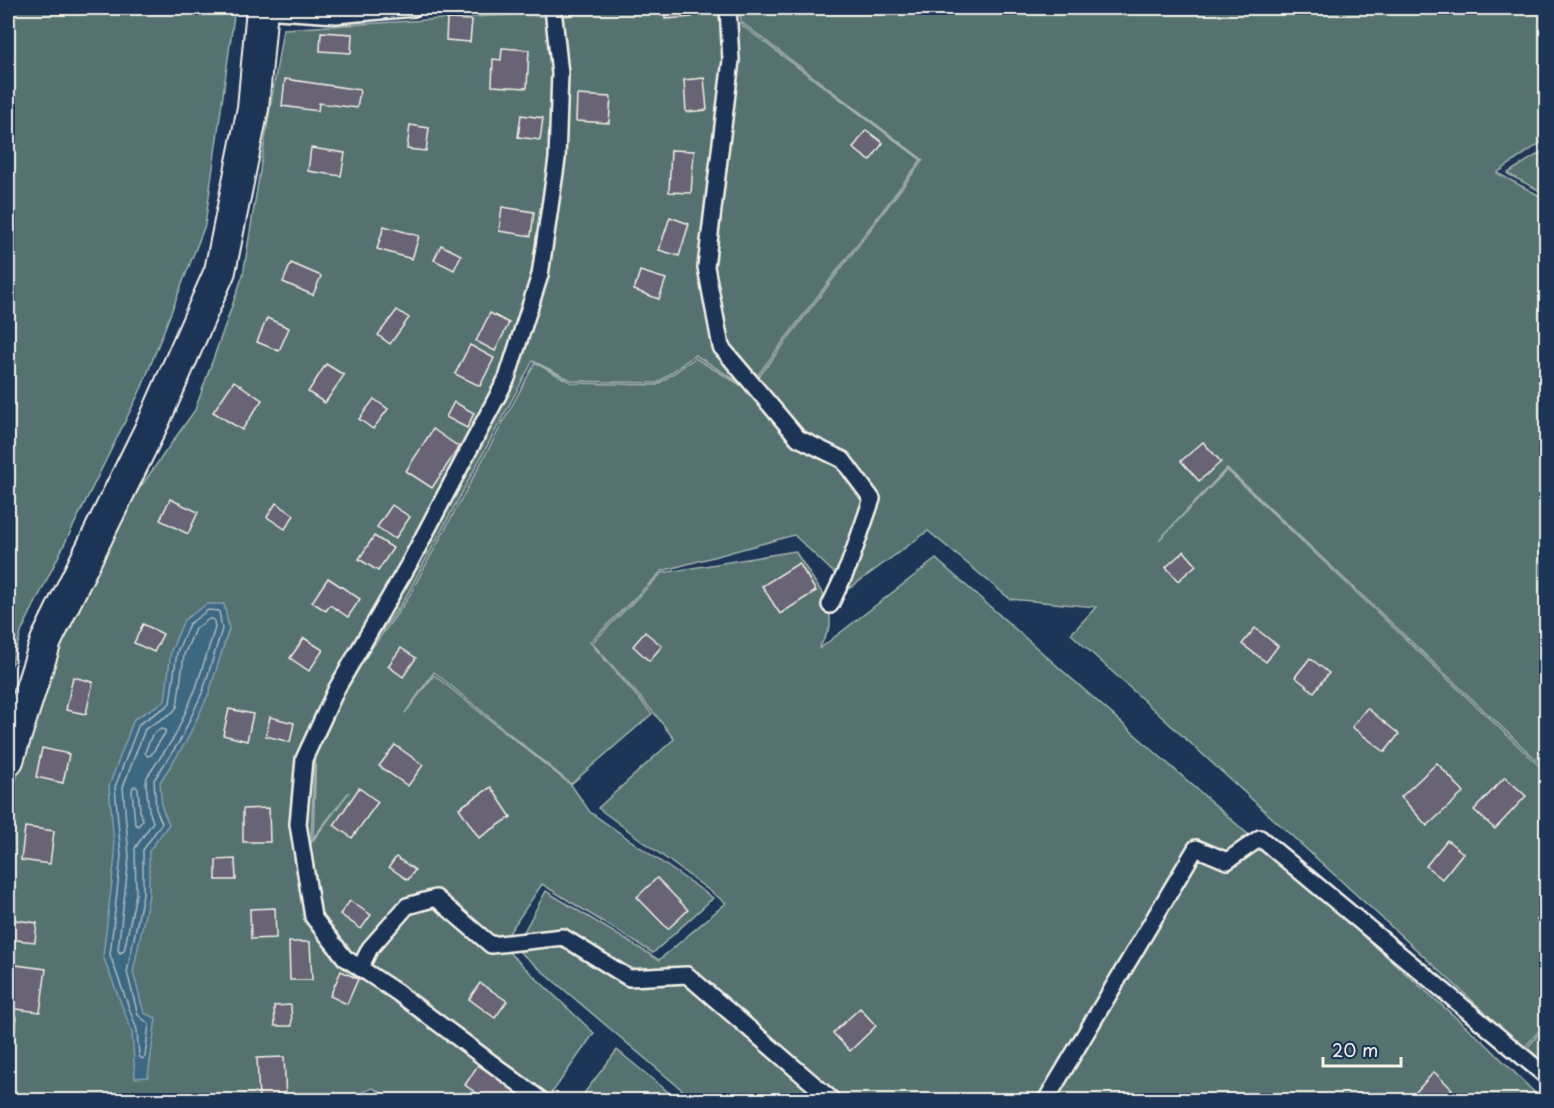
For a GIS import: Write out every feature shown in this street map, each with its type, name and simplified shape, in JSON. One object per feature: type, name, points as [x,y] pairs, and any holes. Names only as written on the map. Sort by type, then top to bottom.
[{"type":"street","points":[[8,760],[46,640],[154,419],[220,271],[254,108],[262,9]]},
{"type":"lane","points":[[262,9],[336,15],[414,8]]},
{"type":"lane","points":[[541,1101],[398,993],[345,958],[313,917],[298,824],[304,759],[337,688],[409,564],[507,378],[540,275],[557,159],[560,74],[553,8]]},
{"type":"lane","points":[[728,8],[731,60],[706,267],[721,346],[798,438],[843,460],[872,499],[849,565],[830,606]]},
{"type":"lane","points":[[1046,1101],[1196,848],[1227,861],[1260,838],[1546,1076]]},
{"type":"lane","points":[[360,968],[370,948],[407,906],[436,898],[491,945],[563,937],[629,978],[687,975],[832,1101]]},
{"type":"green space","points":[[8,8],[235,8],[205,225],[142,387],[22,630],[8,676]]},
{"type":"green space","points":[[598,8],[723,8],[739,23],[921,160],[748,388],[695,355],[657,383],[573,381],[533,361],[403,602],[316,721],[311,843],[349,792],[313,838],[317,722],[405,603],[535,363],[572,383],[657,385],[695,358],[749,390],[923,160],[741,22],[739,8],[1546,8],[1546,139],[1497,173],[1546,199],[1546,769],[1227,468],[1159,540],[1227,470],[1546,772],[1546,1023],[1524,1048],[1071,634],[1096,607],[1010,599],[928,531],[850,588],[794,535],[662,571],[590,642],[652,714],[571,784],[434,672],[405,713],[434,675],[572,786],[590,812],[713,898],[653,953],[542,884],[501,945],[594,1033],[547,1100],[394,1100],[373,1088],[343,1100],[8,1100],[8,807],[55,654],[127,506],[195,410],[243,275],[283,29],[520,14],[559,18]]},
{"type":"green space","points":[[1546,149],[1546,194],[1508,174],[1508,173]]},
{"type":"green space","points":[[795,551],[830,605],[830,627],[819,649],[936,559],[1487,1045],[1538,1096],[1536,1100],[694,1100],[515,948],[546,891],[659,960],[726,903],[598,808],[674,739],[592,643],[662,573]]},
{"type":"green space","points":[[1546,1025],[1546,1064],[1527,1048]]},
{"type":"green space","points":[[617,1050],[678,1100],[579,1100]]},
{"type":"water","points":[[207,604],[224,604],[229,629],[209,693],[186,742],[160,782],[162,808],[169,824],[149,851],[149,895],[133,972],[144,1013],[156,1018],[148,1077],[135,1078],[132,1032],[103,956],[115,856],[109,786],[134,719],[165,701],[171,651],[184,620]]},
{"type":"building","points":[[665,8],[692,8],[692,17],[665,19]]},
{"type":"building","points":[[447,19],[472,20],[470,42],[446,40]]},
{"type":"building","points":[[321,32],[352,34],[351,53],[320,51]]},
{"type":"building","points":[[502,48],[529,50],[527,88],[492,86],[493,59],[501,60]]},
{"type":"building","points":[[704,78],[707,110],[686,112],[684,80]]},
{"type":"building","points":[[285,79],[360,90],[357,108],[319,103],[318,111],[282,106]]},
{"type":"building","points":[[577,95],[611,97],[609,123],[576,121]]},
{"type":"building","points":[[521,115],[543,118],[540,140],[518,137]]},
{"type":"building","points":[[410,125],[429,128],[426,151],[407,149]]},
{"type":"building","points":[[866,130],[883,143],[870,161],[853,148]]},
{"type":"building","points":[[311,148],[345,153],[341,176],[308,171]]},
{"type":"building","points":[[671,150],[694,151],[691,193],[669,192]]},
{"type":"building","points":[[502,207],[534,212],[531,236],[499,231]]},
{"type":"building","points":[[670,217],[689,224],[679,256],[659,250]]},
{"type":"building","points":[[384,226],[419,236],[412,259],[377,249]]},
{"type":"building","points":[[441,245],[461,255],[454,270],[434,260]]},
{"type":"building","points":[[291,263],[321,276],[313,295],[283,282]]},
{"type":"building","points":[[640,271],[666,279],[659,299],[634,290]]},
{"type":"building","points":[[397,310],[409,318],[390,344],[378,335]]},
{"type":"building","points":[[490,313],[509,323],[495,351],[476,341]]},
{"type":"building","points":[[267,318],[289,328],[279,351],[257,342]]},
{"type":"building","points":[[470,345],[494,358],[480,386],[455,374]]},
{"type":"building","points":[[326,364],[344,375],[325,403],[308,392]]},
{"type":"building","points":[[234,381],[262,400],[242,430],[213,412]]},
{"type":"building","points":[[374,399],[388,409],[373,429],[359,419]]},
{"type":"building","points":[[454,402],[474,413],[467,428],[446,417]]},
{"type":"building","points":[[433,429],[459,447],[432,488],[406,471]]},
{"type":"building","points":[[1203,442],[1221,462],[1199,481],[1181,461]]},
{"type":"building","points":[[170,499],[198,512],[188,534],[160,520]]},
{"type":"building","points":[[276,503],[294,515],[285,529],[267,517]]},
{"type":"building","points":[[392,505],[410,517],[395,539],[377,527]]},
{"type":"building","points":[[374,536],[393,548],[378,571],[359,559]]},
{"type":"building","points":[[1184,551],[1196,565],[1178,581],[1166,567]]},
{"type":"building","points":[[799,563],[816,591],[780,614],[762,586]]},
{"type":"building","points":[[328,578],[360,599],[348,617],[330,605],[326,611],[312,602]]},
{"type":"building","points":[[143,624],[163,634],[154,652],[134,643]]},
{"type":"building","points":[[1255,628],[1278,646],[1266,662],[1242,644]]},
{"type":"building","points":[[645,632],[662,646],[649,661],[633,646]]},
{"type":"building","points":[[304,638],[323,650],[309,671],[290,658]]},
{"type":"building","points":[[401,648],[416,658],[403,677],[388,666]]},
{"type":"building","points":[[1310,658],[1329,673],[1314,692],[1295,677]]},
{"type":"building","points":[[73,677],[93,682],[86,714],[66,710]]},
{"type":"building","points":[[1367,708],[1399,734],[1385,752],[1352,727]]},
{"type":"building","points":[[229,709],[253,714],[247,741],[223,735]]},
{"type":"building","points":[[270,717],[294,723],[290,742],[266,736]]},
{"type":"building","points":[[395,745],[423,765],[408,786],[379,766]]},
{"type":"building","points":[[42,748],[69,754],[63,783],[36,777]]},
{"type":"building","points":[[1437,763],[1464,792],[1427,826],[1401,797]]},
{"type":"building","points":[[1505,777],[1526,796],[1495,829],[1474,810]]},
{"type":"building","points":[[491,787],[511,817],[479,838],[459,808]]},
{"type":"building","points":[[359,788],[378,802],[352,838],[334,825]]},
{"type":"building","points":[[269,808],[270,842],[243,842],[243,809]]},
{"type":"building","points":[[25,827],[54,831],[50,864],[21,860]]},
{"type":"building","points":[[1447,840],[1463,853],[1442,879],[1426,866]]},
{"type":"building","points":[[396,857],[415,870],[408,880],[389,867]]},
{"type":"building","points":[[235,859],[236,880],[216,880],[216,860]]},
{"type":"building","points":[[657,878],[688,910],[668,929],[637,897]]},
{"type":"building","points":[[350,901],[371,915],[361,929],[340,914]]},
{"type":"building","points":[[275,908],[276,938],[251,939],[250,909]]},
{"type":"building","points":[[1546,910],[1546,929],[1537,920]]},
{"type":"building","points":[[8,919],[37,923],[35,942],[8,939]]},
{"type":"building","points":[[289,942],[310,942],[312,980],[290,980]]},
{"type":"building","points":[[8,964],[46,969],[40,1012],[8,1008]]},
{"type":"building","points":[[341,971],[358,979],[347,1004],[330,996]]},
{"type":"building","points":[[480,983],[507,1001],[495,1018],[469,999]]},
{"type":"building","points":[[291,1005],[292,1026],[275,1026],[274,1006]]},
{"type":"building","points":[[860,1008],[876,1026],[850,1051],[833,1033]]},
{"type":"building","points":[[8,1016],[16,1017],[13,1045],[8,1044]]},
{"type":"building","points":[[284,1057],[286,1100],[259,1100],[257,1058]]},
{"type":"building","points":[[478,1065],[518,1093],[513,1100],[486,1100],[465,1085]]},
{"type":"building","points":[[1434,1072],[1452,1089],[1442,1100],[1425,1100],[1416,1092]]}]
